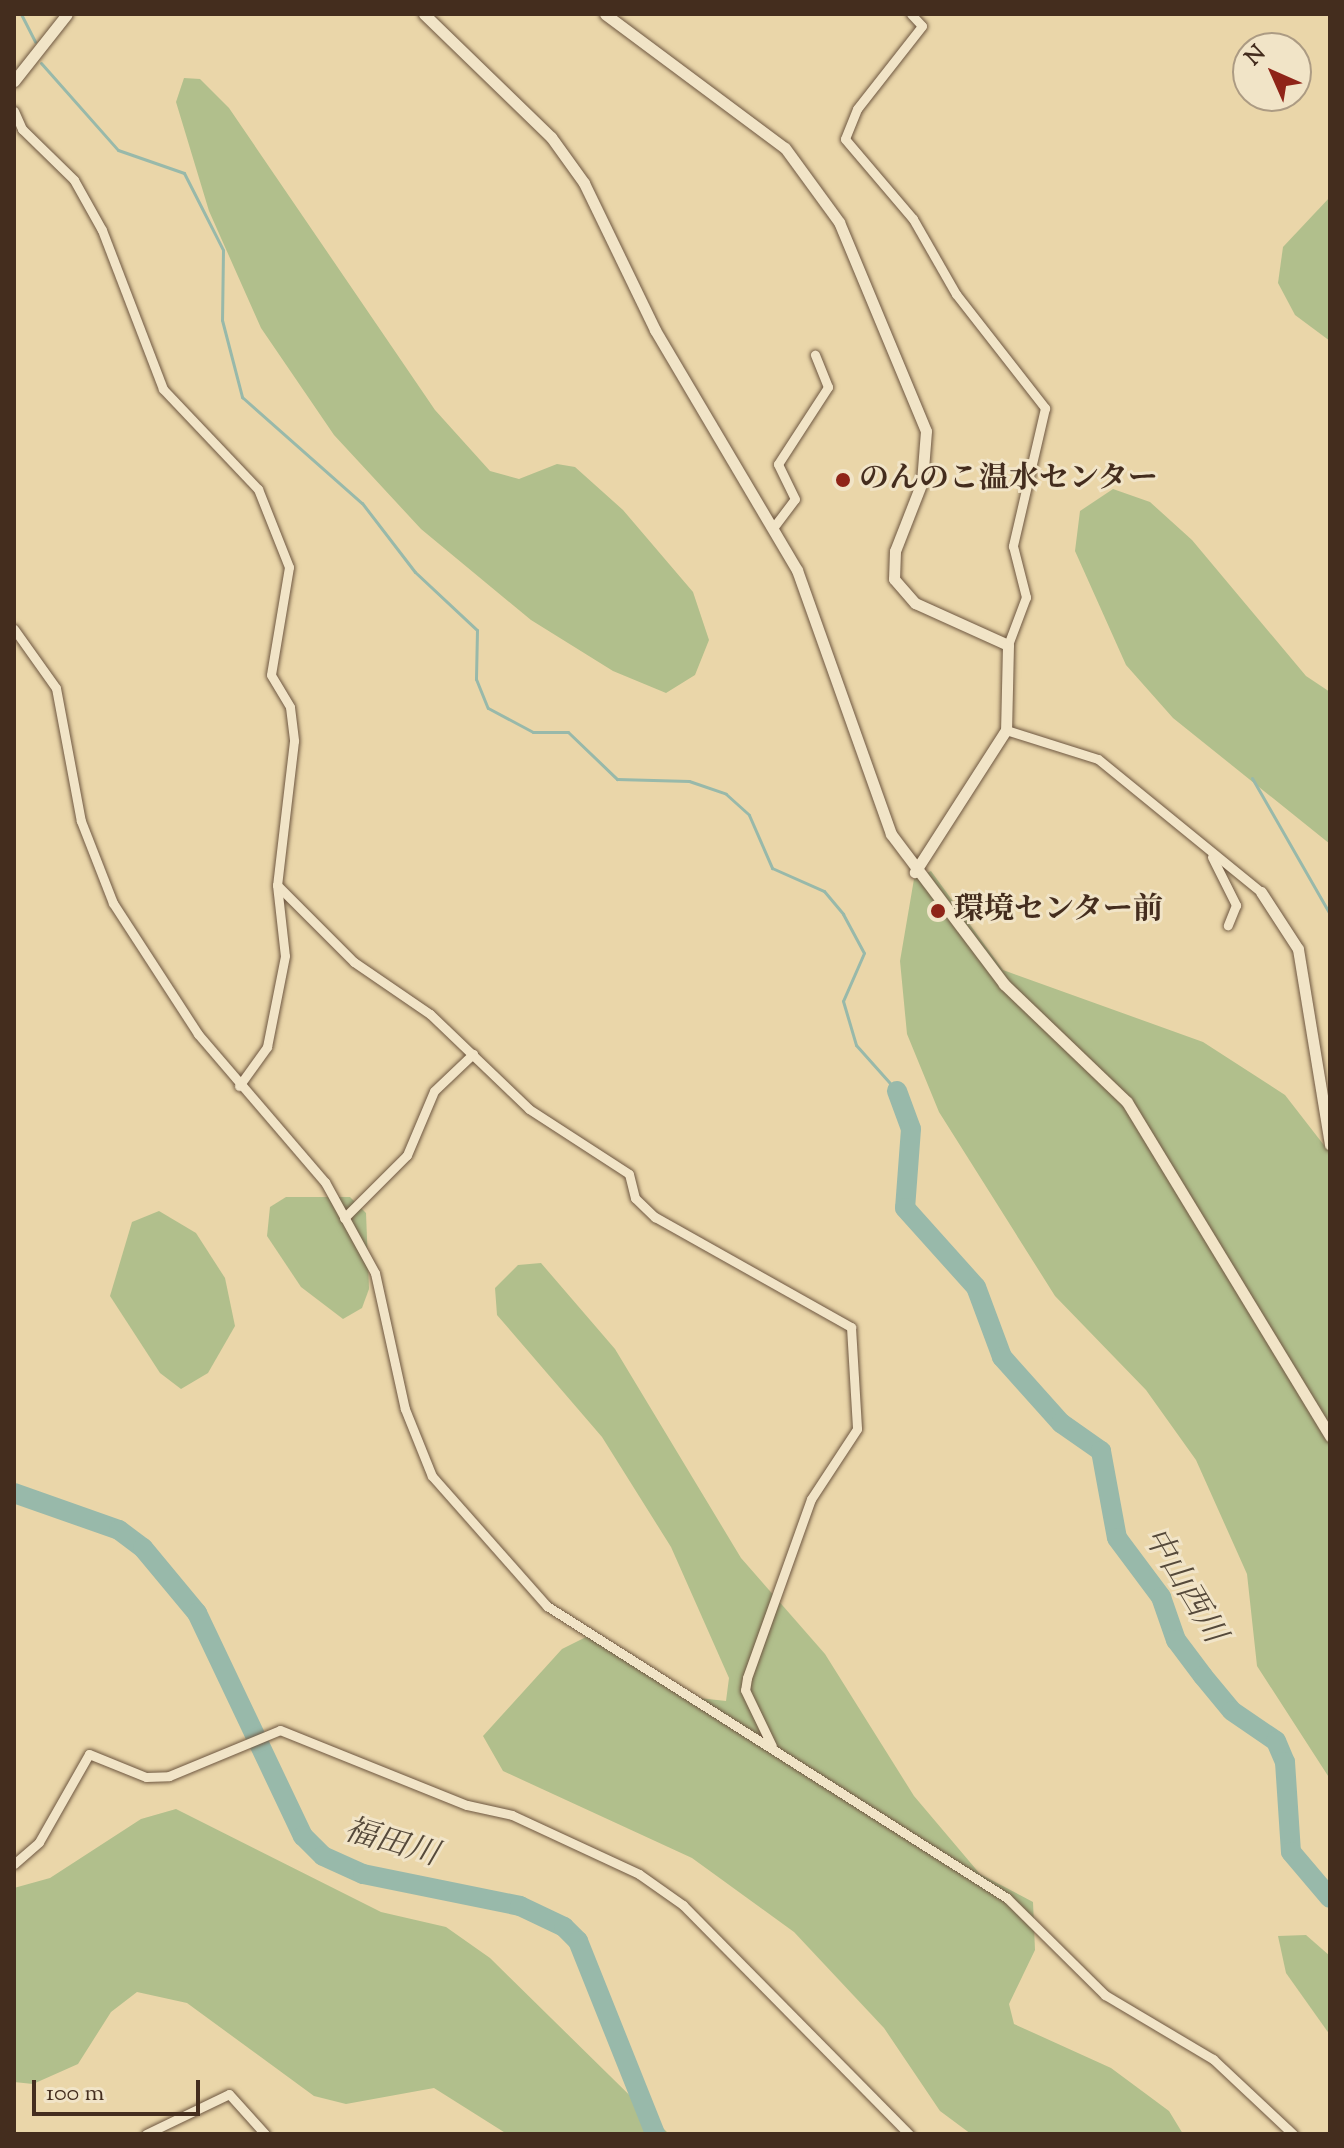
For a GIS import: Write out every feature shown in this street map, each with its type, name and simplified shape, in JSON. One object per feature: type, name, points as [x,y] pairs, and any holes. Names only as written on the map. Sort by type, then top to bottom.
[{"type":"street","points":[[14,81],[67,14]]},
{"type":"street","points":[[424,14],[568,157],[655,330],[773,528],[812,605],[868,786],[915,872],[1014,995],[1127,1102],[1330,1436]]},
{"type":"street","points":[[605,14],[785,148],[839,222],[926,431],[922,482],[895,551],[894,579],[915,603],[1008,645]]},
{"type":"street","points":[[911,14],[922,26],[857,109],[845,139],[913,219],[956,294],[1045,408],[1013,546],[1026,597],[1008,645],[1006,730],[915,872]]},
{"type":"street","points":[[14,111],[22,129],[74,180],[102,230],[163,389],[258,489],[289,567],[271,675],[290,707],[294,741],[277,885],[285,956],[267,1047],[239,1086]]},
{"type":"street","points":[[773,528],[795,499],[778,464],[825,399],[815,355]]},
{"type":"street","points":[[14,629],[56,688],[97,872],[198,1034],[239,1086],[325,1182],[375,1273],[405,1409],[432,1476],[547,1606],[1007,1898],[1105,1995],[1213,2059],[1293,2134]]},
{"type":"street","points":[[1006,730],[1098,759],[1261,892],[1298,949],[1330,1144]]},
{"type":"street","points":[[1209,850],[1236,905],[1228,925]]},
{"type":"street","points":[[277,885],[354,962],[473,1054],[529,1109],[629,1174],[635,1198],[655,1217],[851,1327],[857,1429],[811,1499],[747,1678],[745,1690],[773,1749]]},
{"type":"street","points":[[344,1218],[407,1155],[434,1091],[473,1054]]},
{"type":"street","points":[[14,1864],[39,1842],[89,1754],[146,1777],[169,1776],[280,1730],[467,1805],[512,1815],[639,1874],[683,1905],[909,2134]]},
{"type":"street","points":[[146,2134],[229,2094],[265,2134]]},
{"type":"green space","points":[[184,78],[200,79],[229,108],[435,410],[490,471],[519,479],[557,464],[575,467],[623,510],[693,592],[709,640],[695,675],[666,693],[613,671],[531,620],[421,529],[334,435],[261,328],[209,211],[176,102]]},
{"type":"green space","points":[[1330,197],[1330,341],[1295,315],[1278,283],[1283,247]]},
{"type":"green space","points":[[1113,489],[1150,502],[1192,540],[1306,676],[1330,692],[1330,844],[1173,718],[1126,665],[1075,551],[1080,511]]},
{"type":"green space","points":[[931,871],[1003,970],[1203,1042],[1285,1095],[1330,1153],[1330,1779],[1257,1666],[1247,1574],[1196,1460],[1146,1390],[1055,1296],[939,1112],[907,1034],[900,961],[914,879]]},
{"type":"green space","points":[[286,1197],[350,1197],[366,1213],[369,1289],[362,1308],[343,1319],[301,1287],[267,1236],[270,1207]]},
{"type":"green space","points":[[159,1211],[196,1233],[225,1278],[235,1326],[208,1373],[181,1389],[160,1373],[110,1296],[132,1222]]},
{"type":"green space","points":[[541,1263],[615,1349],[741,1558],[825,1654],[914,1796],[980,1874],[1033,1902],[1035,1950],[1009,2004],[1014,2024],[1111,2068],[1169,2111],[1183,2134],[971,2134],[940,2111],[884,2028],[794,1932],[692,1858],[503,1771],[483,1736],[562,1649],[592,1634],[699,1698],[726,1701],[729,1678],[671,1547],[602,1437],[497,1315],[495,1288],[518,1265]]},
{"type":"green space","points":[[176,1809],[381,1912],[446,1927],[490,1958],[669,2134],[507,2134],[434,2088],[346,2104],[314,2096],[187,2003],[137,1992],[111,2012],[78,2064],[33,2084],[14,2082],[14,1888],[50,1878],[141,1819]]},
{"type":"green space","points":[[1306,1935],[1330,1956],[1330,2035],[1286,1973],[1278,1936]]},
{"type":"waterway","points":[[21,14],[35,42]]},
{"type":"waterway","points":[[41,63],[118,150],[184,173],[223,250],[222,320],[242,397],[362,503],[415,572],[477,630],[476,679],[488,708],[533,732],[568,732],[617,779],[689,781],[726,794],[749,815],[772,868],[824,891],[843,914],[864,953],[843,1001],[856,1045],[897,1091]]},
{"type":"waterway","points":[[1252,778],[1330,914]]},
{"type":"waterway","name":"中山西川","points":[[897,1091],[911,1129],[905,1208],[976,1287],[1002,1357],[1061,1423],[1101,1451],[1117,1538],[1161,1597],[1176,1640],[1203,1676],[1232,1711],[1276,1741],[1285,1762],[1291,1852],[1330,1898]]},
{"type":"waterway","name":"福田川","points":[[14,1493],[119,1530],[143,1548],[197,1613],[303,1836],[323,1856],[363,1874],[520,1906],[564,1927],[578,1941],[655,2134]]},
{"type":"place","name":"のんのこ温水センター","points":[[843,480]]},
{"type":"place","name":"環境センター前","points":[[938,911]]}]
